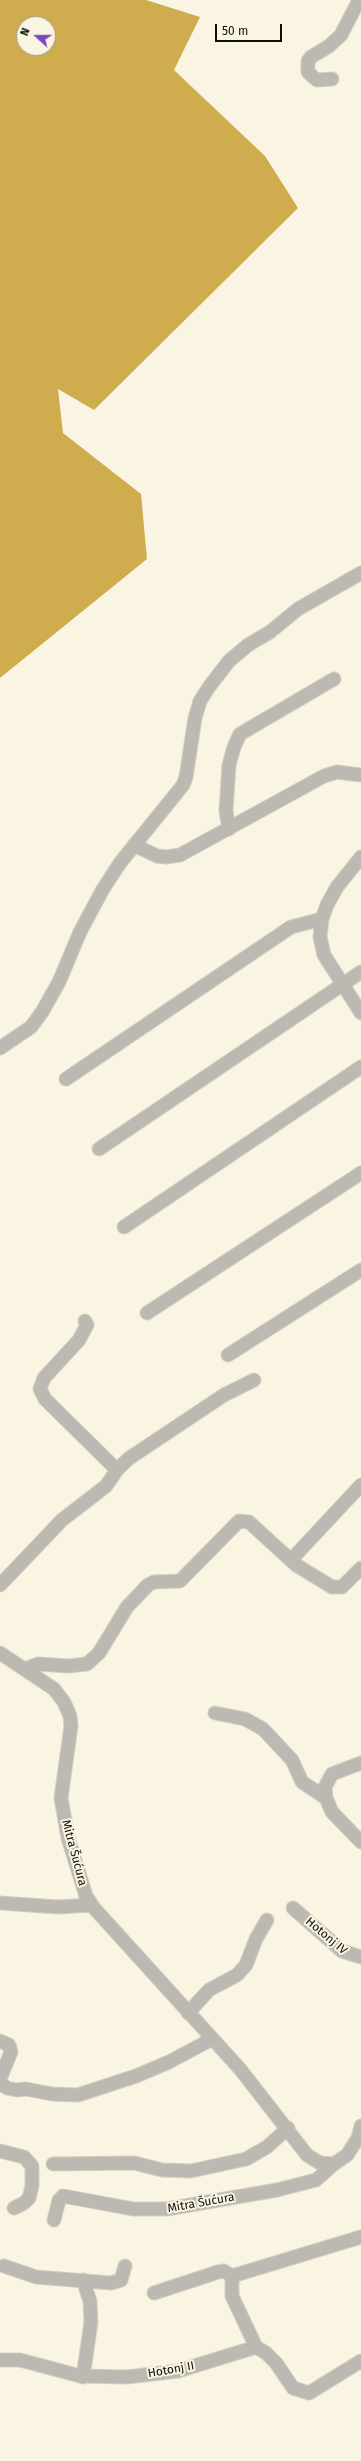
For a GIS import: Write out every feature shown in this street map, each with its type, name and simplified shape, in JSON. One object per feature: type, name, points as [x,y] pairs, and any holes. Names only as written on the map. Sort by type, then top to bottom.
[{"type":"street","points":[[332,78],[317,80],[308,72],[308,62],[311,57],[329,46],[341,35],[359,0]]},
{"type":"street","points":[[0,1048],[31,1027],[42,1012],[59,982],[90,913],[120,863],[183,785],[186,777],[200,701],[229,661],[248,645],[270,632],[298,609],[361,574]]},
{"type":"street","points":[[228,829],[226,811],[229,765],[234,747],[240,734],[334,679]]},
{"type":"street","points":[[134,845],[157,856],[166,857],[180,855],[324,776],[338,772],[361,775]]},
{"type":"street","points":[[361,857],[337,887],[322,919],[320,937],[324,955],[361,1013]]},
{"type":"street","points":[[66,1079],[291,927],[322,919]]},
{"type":"street","points":[[99,1149],[361,972]]},
{"type":"street","points":[[124,1227],[361,1067]]},
{"type":"street","points":[[147,1313],[361,1173]]},
{"type":"street","points":[[228,1355],[361,1270]]},
{"type":"street","points":[[85,1321],[87,1325],[85,1331],[44,1378],[40,1389],[45,1399],[117,1470]]},
{"type":"street","points":[[0,1585],[62,1520],[106,1486],[117,1470],[128,1459],[224,1395],[254,1380]]},
{"type":"street","points":[[291,1560],[361,1485]]},
{"type":"street","points":[[25,1669],[38,1664],[68,1666],[87,1664],[99,1653],[127,1607],[148,1585],[154,1582],[180,1581],[239,1520],[248,1522],[291,1560],[338,1589],[361,1568]]},
{"type":"street","name":"Mitra Šućura","points":[[0,1653],[54,1689],[64,1702],[70,1716],[71,1726],[63,1779],[62,1806],[80,1880],[92,1904],[188,2013],[240,2069],[312,2159],[320,2163],[334,2164]]},
{"type":"street","points":[[215,1713],[223,1717],[245,1719],[263,1729],[292,1760],[302,1782],[326,1798]]},
{"type":"street","points":[[361,1763],[332,1774],[325,1787],[326,1798],[339,1821],[361,1842]]},
{"type":"street","points":[[0,1903],[58,1907],[92,1904]]},
{"type":"street","name":"Hotonj IV","points":[[293,1908],[342,1951],[361,1958]]},
{"type":"street","points":[[188,2013],[209,1990],[237,1975],[246,1965],[256,1939],[267,1920]]},
{"type":"street","points":[[0,2083],[8,2088],[17,2090],[26,2089],[52,2094],[78,2095],[136,2076],[169,2062],[212,2039]]},
{"type":"street","points":[[0,2041],[9,2045],[11,2052],[0,2079]]},
{"type":"street","name":"Mitra Šućura","points":[[54,2220],[59,2200],[63,2196],[133,2209],[167,2209],[302,2184],[316,2180],[347,2155],[358,2138],[361,2126]]},
{"type":"street","points":[[53,2164],[134,2163],[162,2170],[191,2171],[246,2159],[267,2147],[288,2128]]},
{"type":"street","points":[[0,2151],[24,2157],[32,2166],[32,2186],[28,2198],[24,2203],[14,2208]]},
{"type":"street","points":[[154,2293],[218,2272],[224,2272],[232,2276],[361,2237]]},
{"type":"street","points":[[4,2266],[36,2277],[110,2283],[121,2280],[125,2266]]},
{"type":"street","points":[[232,2276],[232,2296],[256,2347],[266,2353],[276,2363],[293,2388],[309,2393],[361,2361]]},
{"type":"street","points":[[83,2280],[90,2301],[91,2322],[83,2377]]},
{"type":"street","name":"Hotonj II","points":[[0,2360],[20,2360],[83,2377],[127,2377],[178,2371],[256,2347]]},
{"type":"shaded area","points":[[0,0],[146,0],[200,17],[174,70],[265,156],[298,208],[94,410],[58,389],[63,433],[141,494],[147,559],[0,678]]}]
